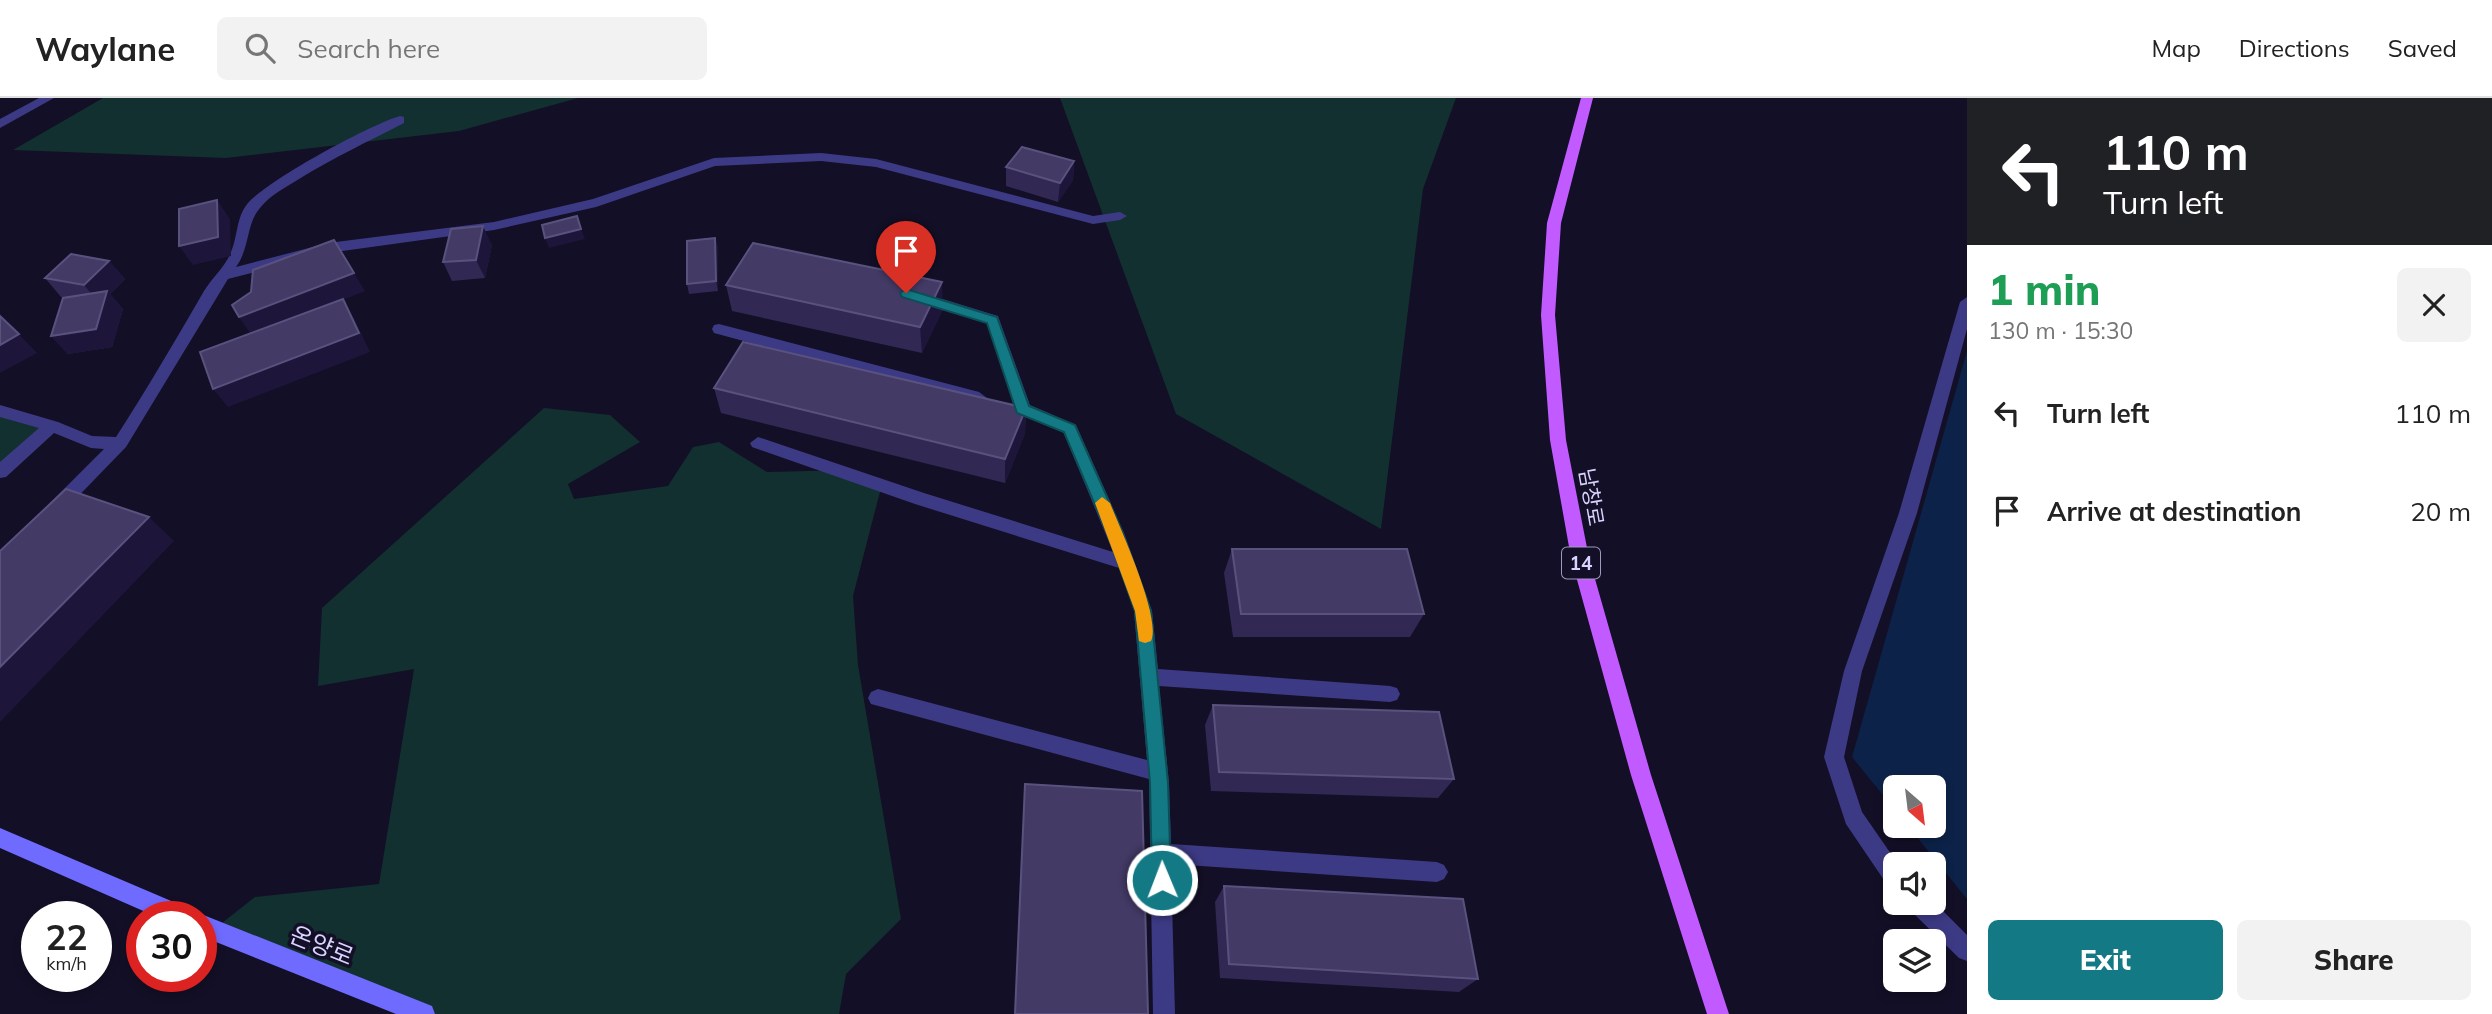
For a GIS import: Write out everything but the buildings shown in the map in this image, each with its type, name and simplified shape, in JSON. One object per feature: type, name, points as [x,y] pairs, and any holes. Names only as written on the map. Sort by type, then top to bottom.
[{"type":"main road","name":"남창로","points":[[1587,98],[1554,223],[1548,315],[1558,440],[1580,558],[1642,775],[1718,1014]]},
{"type":"main road","points":[[0,838],[145,901]]},
{"type":"main road","name":"온양로","points":[[217,931],[424,1014]]},
{"type":"street","points":[[0,124],[48,98]]},
{"type":"street","points":[[46,518],[120,443],[238,254],[243,227],[252,207],[267,193],[323,159],[400,120]]},
{"type":"street","points":[[224,275],[328,248],[494,226],[596,203],[714,162],[821,158],[876,163],[1093,220],[1120,216]]},
{"type":"street","points":[[904,293],[993,320],[1009,405]]},
{"type":"street","points":[[1883,861],[1853,817],[1834,757],[1853,671],[1908,513],[1967,302]]},
{"type":"street","points":[[719,328],[1009,405],[1070,429],[1143,611],[1158,772],[1164,1014]]},
{"type":"street","points":[[0,411],[52,426],[92,442],[120,443]]},
{"type":"street","points":[[0,472],[52,426]]},
{"type":"street","points":[[758,443],[921,499],[1126,563]]},
{"type":"street","points":[[1149,677],[1390,694]]},
{"type":"street","points":[[878,698],[1092,757],[1158,772]]},
{"type":"street","points":[[1161,853],[1437,872]]},
{"type":"street","points":[[1931,915],[1967,950]]},
{"type":"green space","points":[[103,98],[578,98],[459,131],[226,158],[13,150]]},
{"type":"green space","points":[[1060,98],[1456,98],[1423,189],[1381,529],[1176,414]]},
{"type":"green space","points":[[544,408],[610,415],[640,442],[568,484],[574,499],[668,486],[693,447],[719,442],[767,472],[850,470],[881,488],[853,596],[858,665],[901,919],[846,974],[839,1014],[424,1014],[217,932],[217,927],[255,897],[379,884],[414,669],[318,686],[322,608]]},
{"type":"green space","points":[[0,411],[52,426],[0,472]]},
{"type":"water","points":[[1967,351],[1967,899],[1946,873],[1946,852],[1929,852],[1918,838],[1946,838],[1946,775],[1883,775],[1883,795],[1852,757]]},
{"type":"slow traffic","points":[[1102,503],[1143,611],[1145,636]]},
{"type":"route","points":[[906,293],[993,320],[1023,409],[1070,429],[1079,449],[1115,533],[1143,611],[1159,783],[1162,880]]}]
